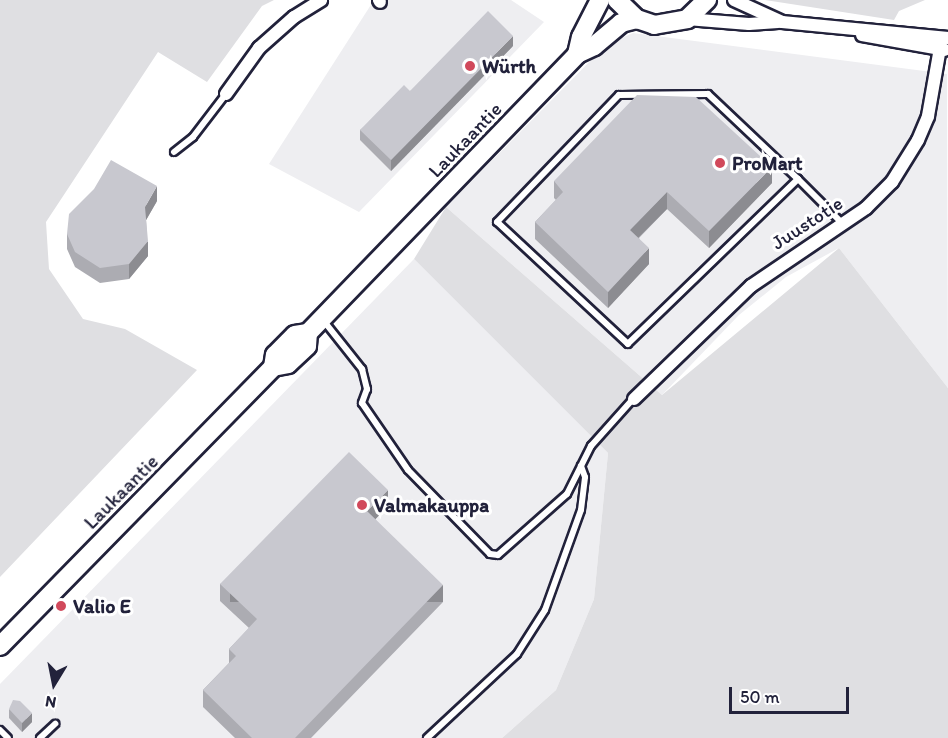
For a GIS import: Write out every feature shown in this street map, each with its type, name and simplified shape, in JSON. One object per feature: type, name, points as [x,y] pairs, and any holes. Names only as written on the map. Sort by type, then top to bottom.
[{"type":"main road","name":"Laukaantie","points":[[577,54],[580,37],[600,0]]},
{"type":"main road","points":[[617,0],[637,19],[654,25],[687,19],[707,0]]},
{"type":"main road","name":"Laukaantie","points":[[0,646],[273,367],[275,355],[280,349],[295,335],[308,333],[577,54],[594,46],[621,23],[637,19]]},
{"type":"street","points":[[226,94],[259,48],[294,17],[321,0]]},
{"type":"street","points":[[734,0],[783,22]]},
{"type":"street","points":[[687,19],[749,24],[783,22],[944,45]]},
{"type":"street","name":"Juustotie","points":[[634,399],[751,286],[866,208],[892,182],[918,140],[928,116],[944,45]]},
{"type":"lane","points":[[174,152],[194,137],[226,94]]},
{"type":"lane","points":[[798,179],[627,344],[497,222],[619,95],[708,94],[798,179],[842,223]]},
{"type":"lane","points":[[322,319],[363,369],[367,389],[362,403],[408,470],[490,554],[498,555],[567,494],[591,446],[634,399]]},
{"type":"lane","points":[[427,738],[516,654],[545,610],[580,510],[585,477],[581,466]]},
{"type":"lane","points":[[40,738],[55,724]]},
{"type":"lane","points":[[0,730],[8,738]]},
{"type":"shaded area","points":[[0,0],[274,0],[262,6],[207,82],[158,52],[46,222],[49,269],[83,319],[125,329],[197,370],[0,577]]},
{"type":"shaded area","points":[[374,0],[511,0],[544,22],[359,212],[269,164]]},
{"type":"shaded area","points":[[765,0],[925,0],[899,11],[894,20]]},
{"type":"shaded area","points":[[633,33],[947,74],[948,388],[839,248],[786,277],[739,315],[662,395],[446,207],[606,45]]},
{"type":"shaded area","points":[[446,207],[662,395],[839,248],[948,388],[948,738],[502,738],[556,690],[594,599],[608,453],[414,259]]},
{"type":"shaded area","points":[[414,259],[608,453],[594,599],[556,690],[502,738],[0,738],[0,684]]},
{"type":"building","points":[[488,11],[513,36],[391,160],[360,130],[404,85],[410,91]]},
{"type":"building","points":[[637,95],[696,97],[772,167],[709,231],[667,192],[630,230],[649,248],[608,292],[535,222],[563,192],[554,181]]},
{"type":"building","points":[[111,160],[157,186],[145,207],[148,241],[129,264],[100,268],[75,252],[67,234],[69,214],[94,189]]},
{"type":"building","points":[[349,452],[388,490],[367,511],[443,585],[295,738],[252,738],[203,690],[236,656],[229,649],[257,619],[220,584]]},
{"type":"building","points":[[13,700],[20,701],[32,713],[22,723],[9,709]]},
{"type":"place","name":"Würth","points":[[470,66]]},
{"type":"place","name":"ProMart","points":[[720,163]]},
{"type":"place","name":"Valmakauppa","points":[[362,505]]},
{"type":"place","name":"Valio E","points":[[61,606]]}]
